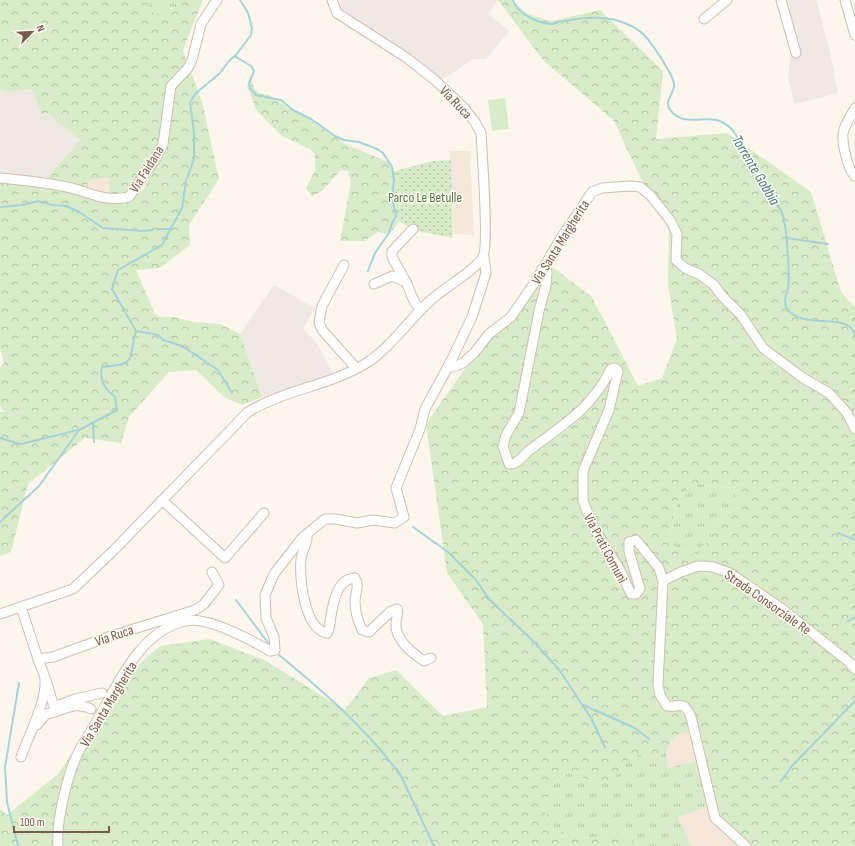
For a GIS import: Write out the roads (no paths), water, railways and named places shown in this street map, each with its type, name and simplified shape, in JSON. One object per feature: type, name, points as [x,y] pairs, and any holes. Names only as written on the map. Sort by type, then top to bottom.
[{"type":"street","name":"Via Faidana","points":[[0,178],[64,186],[91,195],[116,200],[129,197],[156,158],[163,144],[171,86],[190,64],[201,24],[217,0]]},
{"type":"street","name":"Via Ruca","points":[[332,0],[337,13],[407,58],[436,80],[475,122],[481,133],[485,238],[484,257],[486,272],[480,294],[450,364]]},
{"type":"street","points":[[704,19],[727,0]]},
{"type":"street","points":[[780,0],[796,54]]},
{"type":"street","points":[[845,0],[855,35]]},
{"type":"street","points":[[853,174],[846,155],[843,134],[855,108]]},
{"type":"street","name":"Via Santa Margherita","points":[[58,846],[58,836],[65,794],[80,750],[127,667],[156,635],[170,625],[187,620],[205,622],[242,636],[270,651],[275,650],[274,638],[266,618],[264,595],[274,574],[302,538],[325,519],[335,518],[357,523],[373,520],[395,522],[404,518],[396,488],[420,429],[425,409],[450,364],[453,367],[463,363],[475,352],[489,334],[511,317],[592,192],[602,188],[621,186],[640,187],[650,194],[670,220],[677,234],[676,260],[685,268],[699,274],[714,285],[722,296],[741,315],[763,348],[803,378],[829,393],[847,414],[855,429]]},
{"type":"street","points":[[413,230],[392,251],[392,257],[411,291],[412,301],[421,310]]},
{"type":"street","points":[[0,614],[73,589],[248,412],[262,403],[329,381],[356,368],[381,353],[421,310],[453,282],[472,269],[484,257]]},
{"type":"street","points":[[344,265],[322,306],[319,323],[356,368]]},
{"type":"street","name":"Via Prati Comuni","points":[[542,269],[546,270],[548,273],[546,286],[539,312],[519,413],[506,435],[503,446],[505,456],[509,464],[516,463],[530,450],[574,418],[597,393],[611,369],[615,368],[618,371],[610,410],[583,471],[583,501],[594,528],[617,564],[631,594],[636,594],[640,589],[629,551],[629,542],[636,540],[659,568],[662,581],[658,685],[660,695],[667,706],[682,705],[687,708],[691,717],[715,818],[746,846]]},
{"type":"street","points":[[374,284],[392,276],[406,282]]},
{"type":"street","points":[[162,500],[225,558],[264,513]]},
{"type":"street","points":[[307,535],[300,569],[304,606],[320,630],[327,633],[330,629],[338,590],[345,581],[355,578],[358,590],[355,601],[356,616],[362,630],[369,632],[391,611],[396,609],[398,612],[396,625],[398,633],[404,644],[424,661],[431,658]]},
{"type":"street","name":"Strada Consorziale Re","points":[[662,581],[698,566],[713,567],[730,573],[781,608],[839,654],[855,669]]},
{"type":"street","name":"Via Ruca","points":[[38,658],[53,657],[111,636],[195,610],[204,604],[219,585],[212,572]]},
{"type":"street","points":[[21,607],[54,707],[75,699],[102,693]]},
{"type":"street","points":[[21,757],[39,711],[45,679]]},
{"type":"street","points":[[28,739],[46,714],[57,713],[71,705],[84,706],[91,709]]},
{"type":"waterway","points":[[0,522],[39,486],[79,430],[117,410],[115,397],[108,391],[102,381],[102,367],[121,364],[129,359],[136,331],[112,289],[118,270],[162,245],[182,208],[186,181],[194,159],[194,132],[190,103],[195,94],[219,74],[251,35],[252,28],[248,13],[240,0]]},
{"type":"waterway","name":"Torrente Gobbia","points":[[513,0],[515,5],[523,13],[535,20],[547,24],[580,19],[605,18],[629,25],[644,35],[652,44],[673,79],[674,88],[668,101],[671,111],[676,116],[688,120],[708,119],[720,121],[727,125],[735,133],[741,149],[749,163],[780,209],[784,219],[788,250],[789,282],[785,301],[787,309],[794,315],[804,319],[845,324],[851,328],[855,336]]},
{"type":"waterway","points":[[236,55],[236,57],[251,66],[254,71],[249,84],[250,88],[256,95],[281,100],[293,110],[311,119],[335,136],[344,140],[359,142],[377,149],[383,153],[392,167],[394,180],[392,198],[396,216],[389,233],[375,253],[368,271]]},
{"type":"waterway","points":[[0,207],[23,205],[38,201],[52,205],[66,206],[79,212],[103,228],[142,231],[153,230]]},
{"type":"waterway","points":[[158,229],[170,229]]},
{"type":"waterway","points":[[786,238],[828,244]]},
{"type":"waterway","points":[[137,331],[158,335],[163,340],[182,346],[218,370],[232,393]]},
{"type":"waterway","points":[[93,423],[94,442]]},
{"type":"waterway","points":[[21,444],[78,430]]},
{"type":"waterway","points":[[0,438],[20,444]]},
{"type":"waterway","points":[[413,527],[448,552],[476,580],[489,599],[536,644],[560,671],[591,718],[605,747]]},
{"type":"waterway","points":[[838,533],[855,540]]},
{"type":"waterway","points":[[236,600],[269,644]]},
{"type":"waterway","points":[[848,621],[855,617]]},
{"type":"waterway","points":[[279,655],[344,712],[388,759],[401,776],[434,846]]},
{"type":"waterway","points":[[18,846],[7,802],[5,767],[19,683]]},
{"type":"waterway","points":[[781,781],[792,766],[855,701]]},
{"type":"waterway","points":[[583,705],[635,728],[649,739]]},
{"type":"park label","name":"Parco Le Betulle","points":[[425,197]]}]
